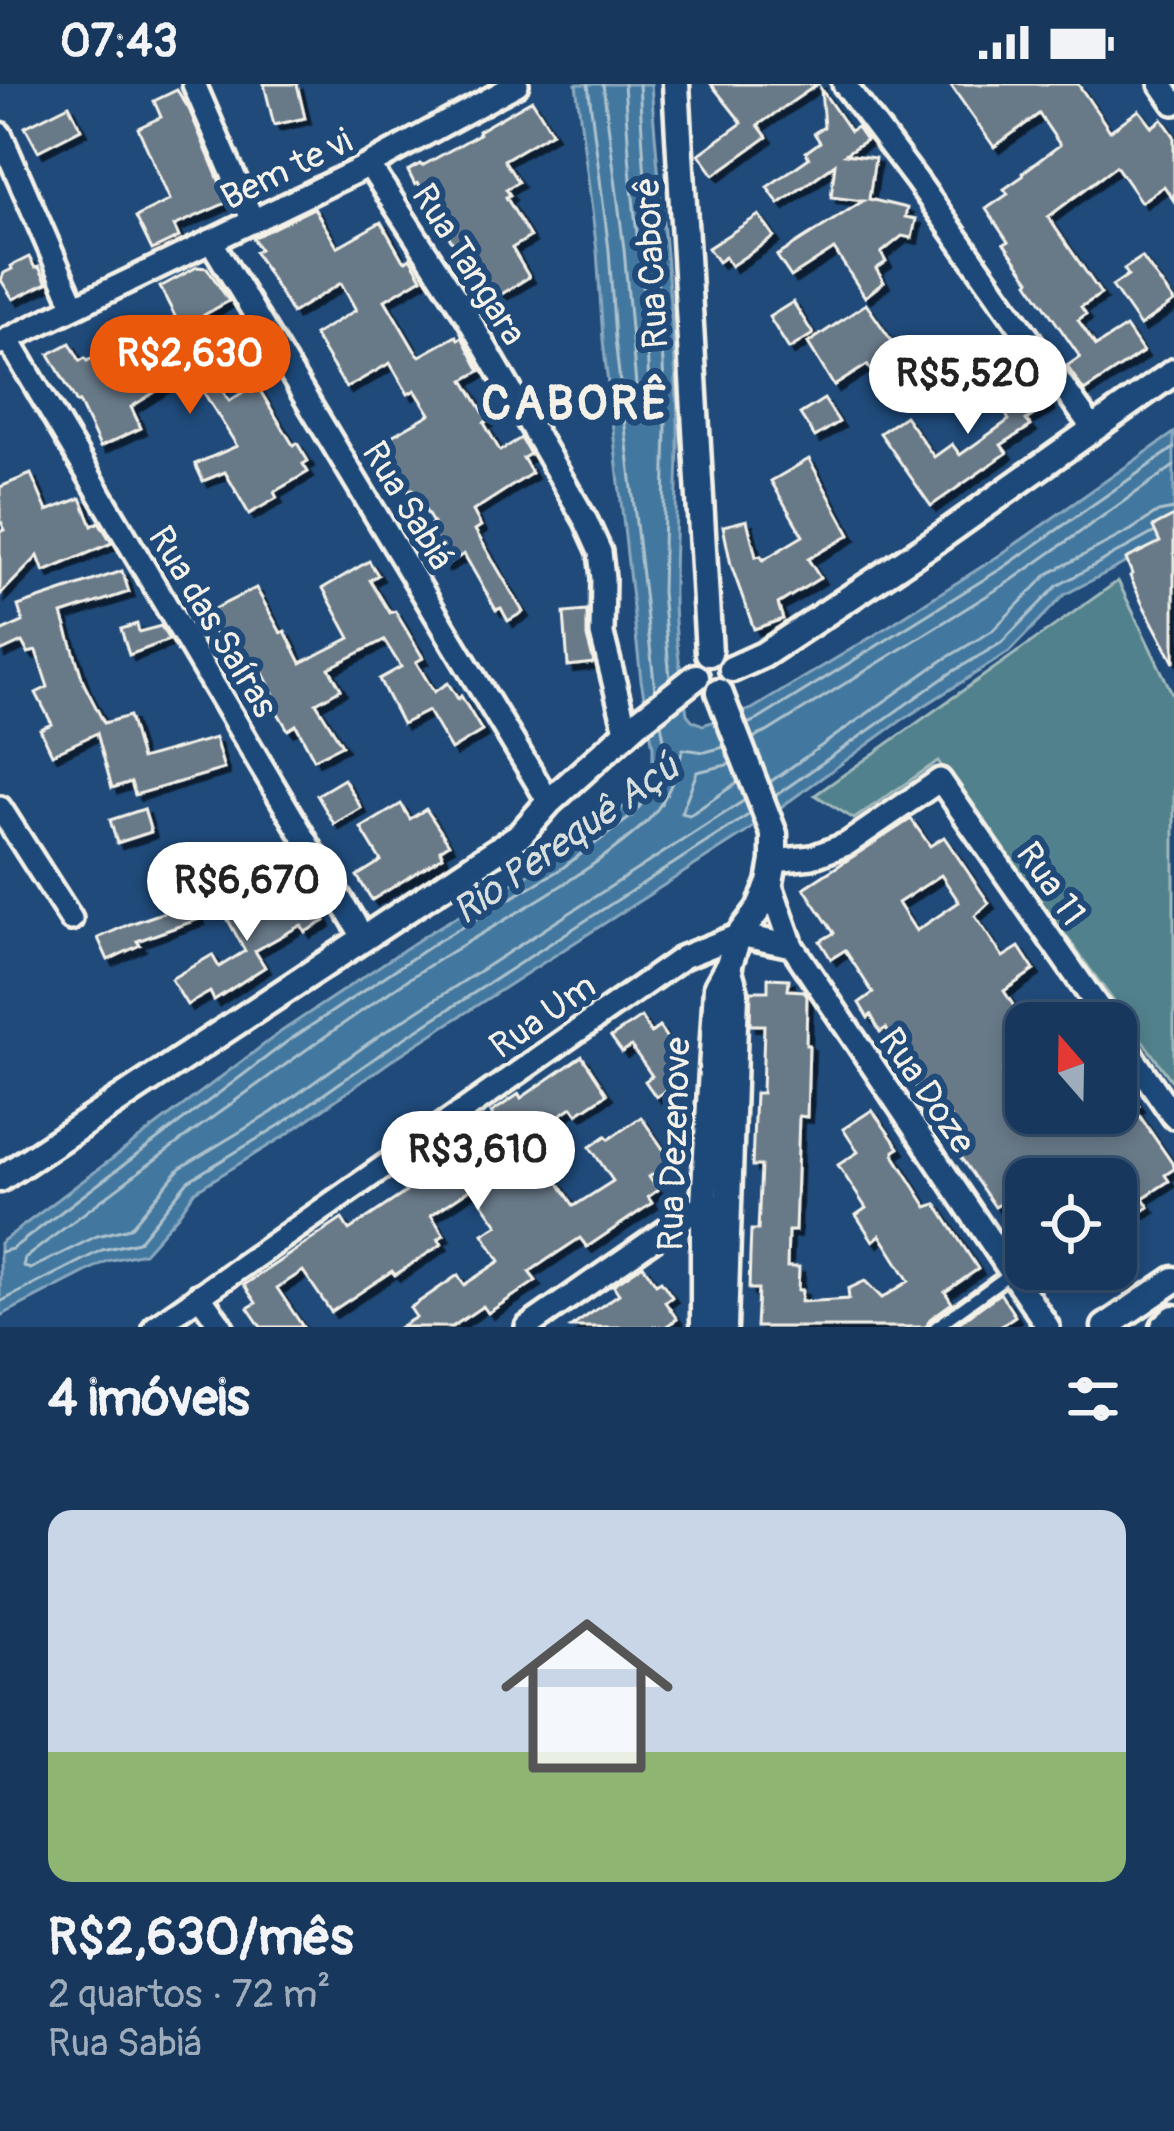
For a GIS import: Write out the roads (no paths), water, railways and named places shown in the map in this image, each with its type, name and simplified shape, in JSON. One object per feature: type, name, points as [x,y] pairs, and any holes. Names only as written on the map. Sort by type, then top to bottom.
[{"type":"street","points":[[194,84],[253,221]]},
{"type":"street","name":"Bem te vi","points":[[4,341],[369,165],[517,84]]},
{"type":"street","name":"Rua Caborê","points":[[676,84],[709,652]]},
{"type":"street","points":[[844,84],[1093,429]]},
{"type":"street","points":[[1160,84],[1174,103]]},
{"type":"street","points":[[0,134],[6,165],[74,305]]},
{"type":"street","name":"Rua Tangara","points":[[369,165],[467,316],[586,520],[600,552],[604,578],[602,634],[632,729]]},
{"type":"street","name":"Rua Sabiá","points":[[212,241],[549,802]]},
{"type":"street","name":"Rua das Saíras","points":[[4,341],[363,937]]},
{"type":"street","points":[[732,669],[763,655],[921,550],[1174,372]]},
{"type":"street","points":[[0,1179],[520,836],[549,802],[692,679],[697,664],[709,652],[721,653],[732,669],[722,698],[774,834],[772,872]]},
{"type":"street","points":[[692,679],[722,698]]},
{"type":"street","name":"Rua 11","points":[[772,872],[848,844],[940,780],[1094,1002]]},
{"type":"street","points":[[0,808],[71,919]]},
{"type":"street","name":"Rua Dezenove","points":[[704,1327],[735,992],[728,967],[739,935],[759,909],[772,872]]},
{"type":"street","name":"Rua Doze","points":[[772,872],[792,946],[1005,1263]]},
{"type":"street","points":[[739,935],[792,946]]},
{"type":"street","name":"Rua Um","points":[[154,1327],[683,957],[739,935]]},
{"type":"street","points":[[1137,1063],[1174,1117]]},
{"type":"street","points":[[527,1327],[716,1205]]},
{"type":"street","name":"Rua Dezenove","points":[[716,1205],[724,1327]]},
{"type":"street","points":[[1108,1326],[1174,1280]]},
{"type":"street","name":"Rua Doze","points":[[1023,1290],[1048,1327]]},
{"type":"street","points":[[199,1295],[221,1327]]},
{"type":"street","points":[[1164,1327],[1174,1318]]},
{"type":"lane","points":[[936,1327],[1005,1278]]},
{"type":"water","points":[[576,84],[651,84],[678,422],[675,619],[687,714],[692,720],[703,725],[752,709],[997,557],[1174,433],[1174,533],[1064,595],[1009,652],[902,720],[745,833],[195,1191],[144,1253],[107,1261],[0,1316],[0,1243],[282,1031],[432,931],[554,859],[625,806],[644,782],[653,747],[641,680]]},
{"type":"district","name":"CABORÊ","points":[[576,402]]},
{"type":"water label","name":"Rio Perequê Açú","points":[[565,838]]}]
